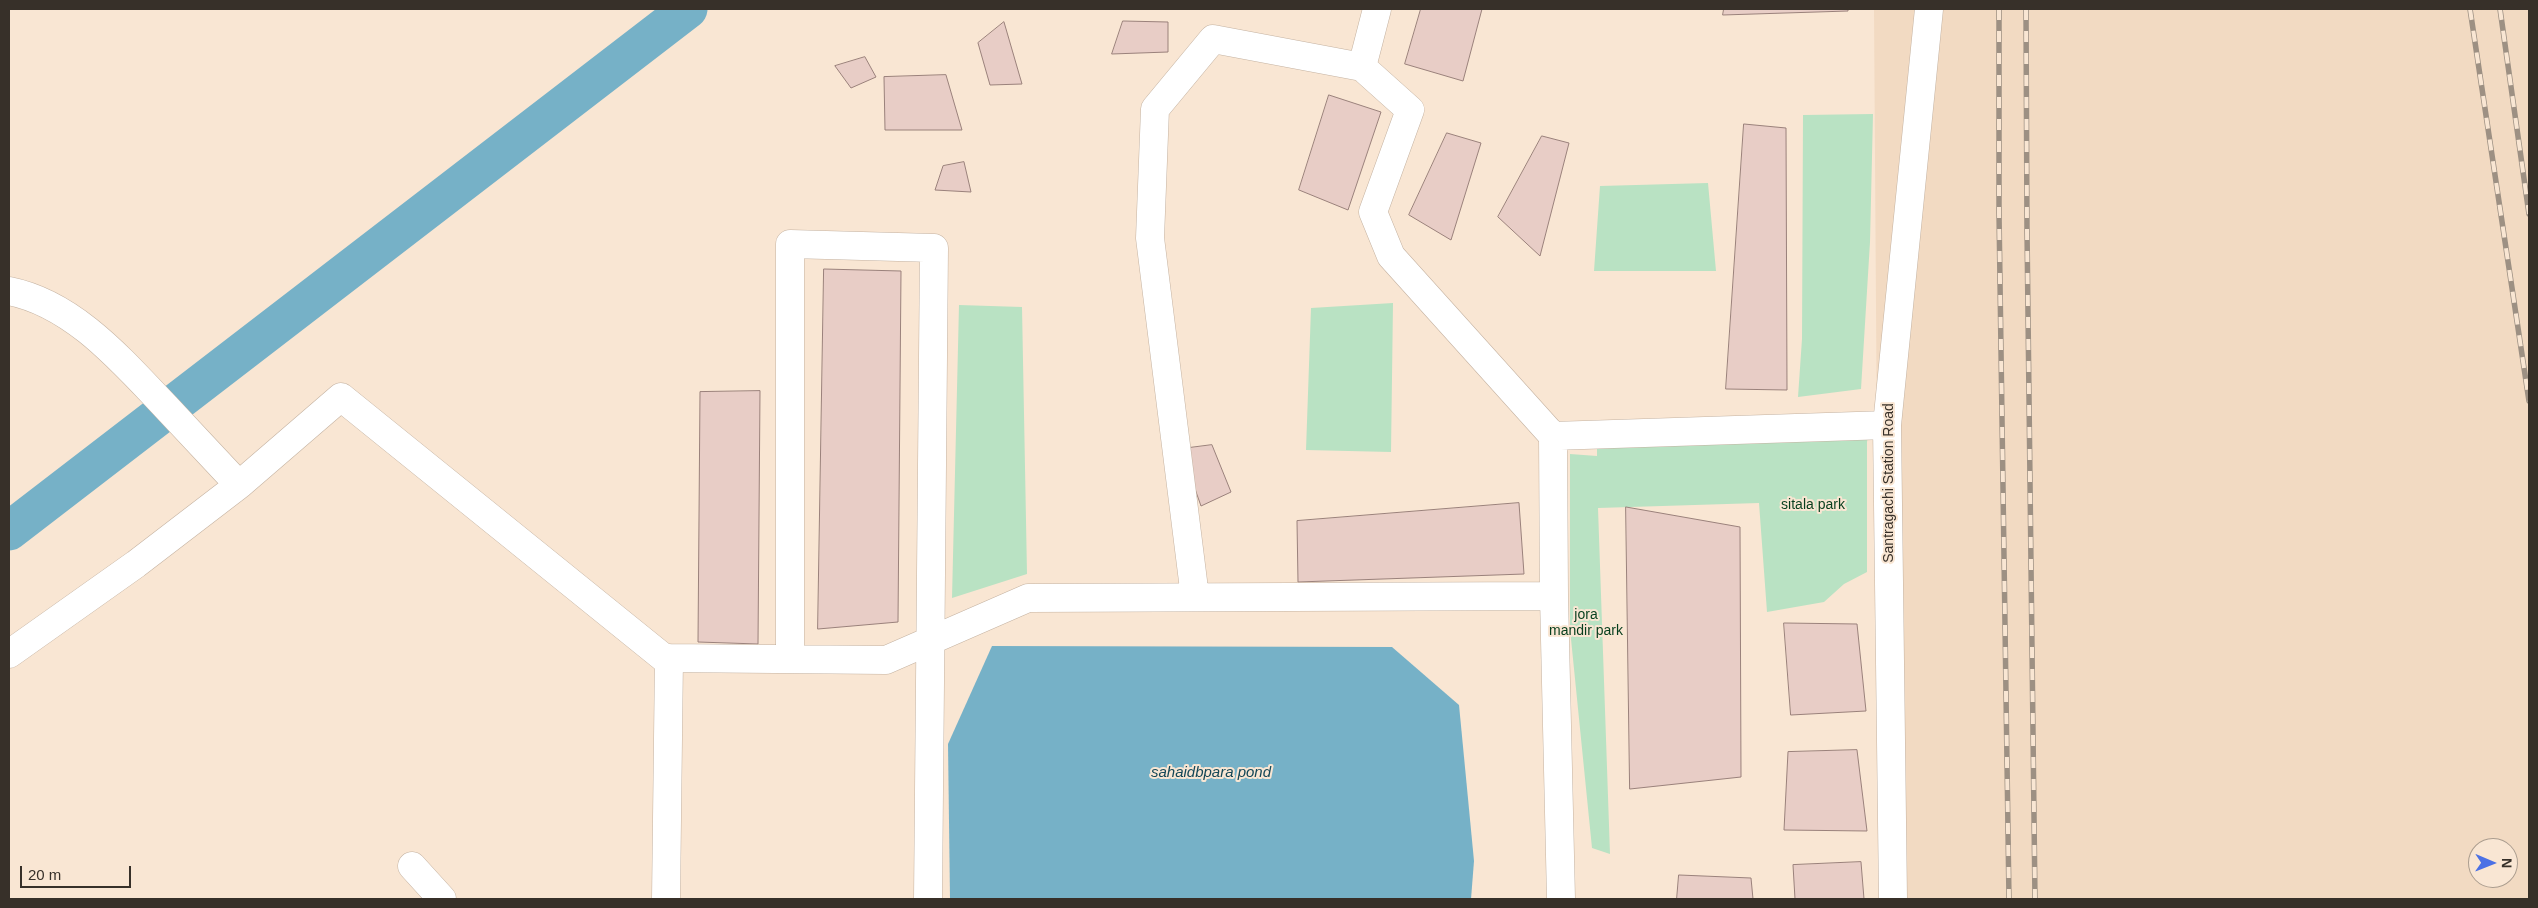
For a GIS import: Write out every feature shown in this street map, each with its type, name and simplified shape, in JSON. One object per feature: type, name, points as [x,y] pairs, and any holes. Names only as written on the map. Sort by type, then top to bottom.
[{"type":"street","points":[[1362,67],[1377,9]]},
{"type":"street","name":"Santragachi Station Road","points":[[1893,899],[1887,425],[1929,9]]},
{"type":"street","points":[[1195,598],[1150,238],[1155,109],[1213,39],[1362,67],[1410,110],[1373,212],[1391,256],[1552,436],[1561,899]]},
{"type":"street","points":[[790,659],[790,244],[934,248],[928,899]]},
{"type":"street","points":[[9,292],[22,294],[64,314],[114,352],[231,476]]},
{"type":"street","points":[[9,654],[136,564],[231,476],[341,396],[664,658],[886,660],[930,639],[1028,598],[1554,596]]},
{"type":"street","points":[[1552,436],[1887,425]]},
{"type":"street","points":[[666,899],[669,658]]},
{"type":"street","points":[[412,866],[442,899]]},
{"type":"shaded area","points":[[1874,9],[2529,9],[2529,899],[1880,899]]},
{"type":"green space","points":[[1873,114],[1870,242],[1861,389],[1798,397],[1802,339],[1803,115]]},
{"type":"green space","points":[[1708,183],[1716,271],[1594,271],[1600,186]]},
{"type":"green space","points":[[1393,303],[1391,452],[1306,450],[1311,308]]},
{"type":"green space","points":[[959,305],[1022,307],[1027,574],[952,598]]},
{"type":"green space","points":[[1869,428],[1867,442],[1867,572],[1844,584],[1824,602],[1767,612],[1759,503],[1598,508],[1610,854],[1592,848],[1570,629],[1570,454],[1597,456],[1597,444]]},
{"type":"water","name":"sahaidbpara pond","points":[[992,646],[1392,647],[1459,705],[1474,861],[1471,899],[950,899],[948,744]]},
{"type":"building","points":[[1421,9],[1482,9],[1463,81],[1405,64]]},
{"type":"building","points":[[1724,9],[1848,9],[1848,11],[1723,15]]},
{"type":"building","points":[[1123,21],[1168,22],[1168,52],[1112,54]]},
{"type":"building","points":[[1004,22],[1022,84],[990,85],[978,43]]},
{"type":"building","points":[[865,57],[876,77],[851,88],[835,66]]},
{"type":"building","points":[[946,75],[962,130],[885,130],[884,77]]},
{"type":"building","points":[[1329,95],[1381,112],[1348,210],[1299,190]]},
{"type":"building","points":[[1744,124],[1786,128],[1787,390],[1726,389]]},
{"type":"building","points":[[1447,133],[1481,143],[1451,240],[1409,215]]},
{"type":"building","points":[[1542,136],[1569,143],[1540,256],[1498,217]]},
{"type":"building","points":[[964,162],[971,192],[935,190],[943,166]]},
{"type":"building","points":[[824,269],[901,271],[898,622],[818,629]]},
{"type":"building","points":[[760,391],[758,644],[698,642],[700,392]]},
{"type":"building","points":[[1212,445],[1231,492],[1201,506],[1181,449]]},
{"type":"building","points":[[1519,503],[1524,574],[1298,582],[1297,521]]},
{"type":"building","points":[[1626,507],[1740,527],[1741,777],[1630,789]]},
{"type":"building","points":[[1784,623],[1857,624],[1866,711],[1791,715]]},
{"type":"building","points":[[1857,750],[1867,831],[1784,830],[1788,752]]},
{"type":"building","points":[[1861,862],[1864,899],[1795,899],[1793,865]]},
{"type":"building","points":[[1679,875],[1751,878],[1753,899],[1677,899]]},
{"type":"waterway","points":[[9,531],[688,9]]},
{"type":"railway","points":[[1999,9],[1999,213],[2009,899]]},
{"type":"railway","points":[[2026,9],[2035,899]]},
{"type":"railway","points":[[2470,9],[2529,401]]},
{"type":"railway","points":[[2500,9],[2529,214]]},
{"type":"park label","name":"sitala park","points":[[1813,505]]},
{"type":"park label","name":"jora mandir park","points":[[1586,624]]}]
